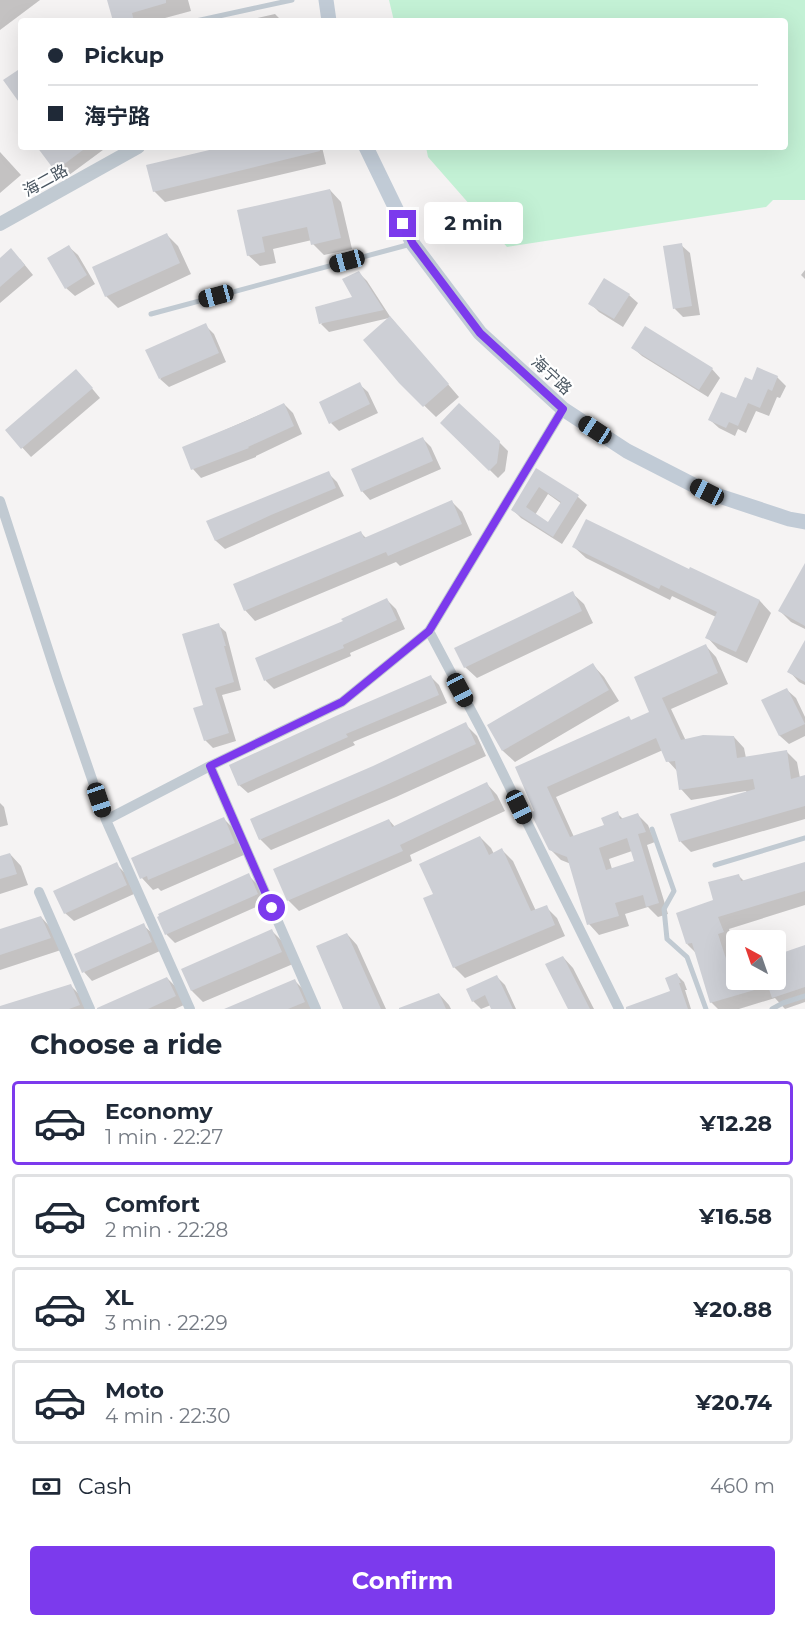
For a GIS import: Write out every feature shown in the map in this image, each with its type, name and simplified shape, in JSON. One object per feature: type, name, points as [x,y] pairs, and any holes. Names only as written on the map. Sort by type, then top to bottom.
[{"type":"main road","points":[[326,0],[329,18]]},
{"type":"main road","name":"海宁路","points":[[367,150],[413,244],[480,333],[563,409],[627,451],[707,492],[789,519],[805,522]]},
{"type":"street","name":"海二路","points":[[0,224],[133,150]]},
{"type":"street","points":[[106,820],[342,702],[429,631],[563,409]]},
{"type":"street","points":[[0,501],[106,820],[190,1009]]},
{"type":"street","points":[[429,631],[481,729],[619,1009]]},
{"type":"street","points":[[210,766],[316,1009]]},
{"type":"street","points":[[39,892],[90,1009]]},
{"type":"lane","points":[[210,18],[292,0]]},
{"type":"lane","points":[[151,314],[413,244]]},
{"type":"lane","points":[[652,829],[674,891],[664,909],[667,939],[687,957],[706,1009]]},
{"type":"lane","points":[[715,866],[805,838]]},
{"type":"lane","points":[[772,1009],[805,996]]},
{"type":"green space","points":[[389,0],[805,0],[805,200],[773,200],[766,207],[507,247],[428,157],[427,150],[788,150],[788,18],[393,18]]},
{"type":"building","points":[[107,0],[166,0],[166,3],[132,13],[133,18],[112,18]]},
{"type":"building","points":[[18,70],[18,101],[3,80]]},
{"type":"building","points":[[39,150],[83,150],[55,171]]},
{"type":"building","points":[[209,150],[320,151],[153,192],[146,165]]},
{"type":"building","points":[[330,189],[341,238],[311,245],[307,227],[262,237],[265,252],[247,256],[237,210]]},
{"type":"building","points":[[167,233],[180,263],[105,297],[92,267]]},
{"type":"building","points":[[682,243],[692,306],[673,309],[663,246]]},
{"type":"building","points":[[69,245],[87,275],[65,289],[47,258]]},
{"type":"building","points":[[11,248],[25,265],[0,287],[0,258]]},
{"type":"building","points":[[359,271],[384,310],[319,324],[315,307],[352,297],[342,279]]},
{"type":"building","points":[[604,278],[630,294],[614,319],[588,304]]},
{"type":"building","points":[[390,316],[449,384],[423,407],[399,383],[363,340]]},
{"type":"building","points":[[206,323],[219,353],[159,379],[145,350]]},
{"type":"building","points":[[645,326],[713,368],[699,390],[631,348]]},
{"type":"building","points":[[757,367],[778,376],[772,391],[768,389],[760,408],[748,403],[738,426],[729,422],[726,428],[708,420],[721,392],[736,398],[745,377],[752,380]]},
{"type":"building","points":[[76,369],[93,388],[21,449],[5,430]]},
{"type":"building","points":[[360,382],[370,404],[329,424],[319,402]]},
{"type":"building","points":[[284,403],[294,426],[249,448],[191,470],[182,447]]},
{"type":"building","points":[[459,403],[500,441],[497,463],[489,471],[440,423]]},
{"type":"building","points":[[423,437],[433,461],[361,492],[351,469]]},
{"type":"building","points":[[536,468],[579,495],[553,537],[511,510]],"holes":[[[539,487],[561,502],[548,522],[526,507]]]},
{"type":"building","points":[[329,471],[336,488],[215,541],[206,521]]},
{"type":"building","points":[[452,500],[462,524],[388,556],[386,552],[244,611],[233,584],[361,531],[364,538]]},
{"type":"building","points":[[586,519],[689,569],[690,567],[760,600],[736,652],[705,638],[717,612],[661,585],[659,589],[572,547]]},
{"type":"building","points":[[805,563],[805,626],[778,611]]},
{"type":"building","points":[[573,591],[582,611],[464,668],[454,648]]},
{"type":"building","points":[[387,598],[397,620],[343,645],[344,648],[264,681],[255,658],[343,621],[341,619]]},
{"type":"building","points":[[219,623],[234,682],[215,688],[229,733],[204,741],[193,708],[203,705],[182,634]]},
{"type":"building","points":[[805,640],[805,682],[787,672]]},
{"type":"building","points":[[706,644],[718,673],[662,698],[681,740],[703,735],[734,736],[737,758],[787,750],[791,779],[805,775],[805,806],[679,842],[670,814],[755,789],[753,779],[679,790],[675,761],[666,762],[656,738],[547,787],[570,837],[604,825],[601,818],[618,811],[620,819],[638,813],[646,832],[638,834],[659,903],[646,907],[643,895],[615,903],[619,916],[587,925],[567,857],[549,850],[530,812],[534,811],[515,767],[629,716],[631,720],[649,712],[634,677]],"holes":[[[627,838],[634,861],[606,870],[599,848]]]},
{"type":"building","points":[[593,663],[609,690],[502,751],[487,725]]},
{"type":"building","points":[[431,675],[439,695],[346,734],[348,737],[238,786],[229,765]]},
{"type":"building","points":[[787,688],[805,724],[779,736],[761,700]]},
{"type":"building","points":[[466,722],[476,744],[259,840],[250,819],[373,766]]},
{"type":"building","points":[[487,782],[495,800],[400,845],[403,851],[287,901],[273,869],[389,819],[392,827]]},
{"type":"building","points":[[224,817],[235,843],[148,880],[147,876],[140,879],[131,858]]},
{"type":"building","points":[[480,836],[489,855],[502,848],[531,911],[547,905],[555,925],[453,968],[423,898],[433,894],[419,864]]},
{"type":"building","points":[[10,853],[17,874],[0,879],[0,856]]},
{"type":"building","points":[[117,862],[127,885],[64,914],[53,891]]},
{"type":"building","points":[[805,862],[805,891],[718,917],[724,932],[718,934],[726,959],[726,990],[754,990],[710,1003],[692,943],[686,944],[676,913],[713,900],[708,882],[739,874],[741,881]]},
{"type":"building","points":[[249,873],[258,894],[165,935],[157,917],[158,914]]},
{"type":"building","points":[[41,916],[51,938],[0,955],[0,929]]},
{"type":"building","points":[[144,923],[152,942],[82,973],[74,954]]},
{"type":"building","points":[[272,929],[282,952],[191,991],[181,969]]},
{"type":"building","points":[[347,933],[381,1009],[343,1009],[316,946]]},
{"type":"building","points":[[805,945],[805,987],[772,998],[769,990],[786,990],[786,952]]},
{"type":"building","points":[[563,956],[590,1009],[568,1009],[545,964]]},
{"type":"building","points":[[677,973],[688,1009],[626,1009],[626,1007],[670,991],[665,978]]},
{"type":"building","points":[[497,975],[513,1009],[491,1009],[485,995],[472,1002],[466,989]]},
{"type":"building","points":[[167,977],[176,996],[148,1009],[97,1009],[97,1008]]},
{"type":"building","points":[[295,979],[305,1002],[288,1009],[224,1009]]},
{"type":"building","points":[[71,984],[80,1005],[69,1009],[0,1009],[0,1006]]},
{"type":"building","points":[[439,993],[446,1009],[399,1009],[399,1008]]},
{"type":"route","points":[[272,908],[210,766],[342,702],[429,631],[563,409],[480,333],[413,244],[403,224]]}]
